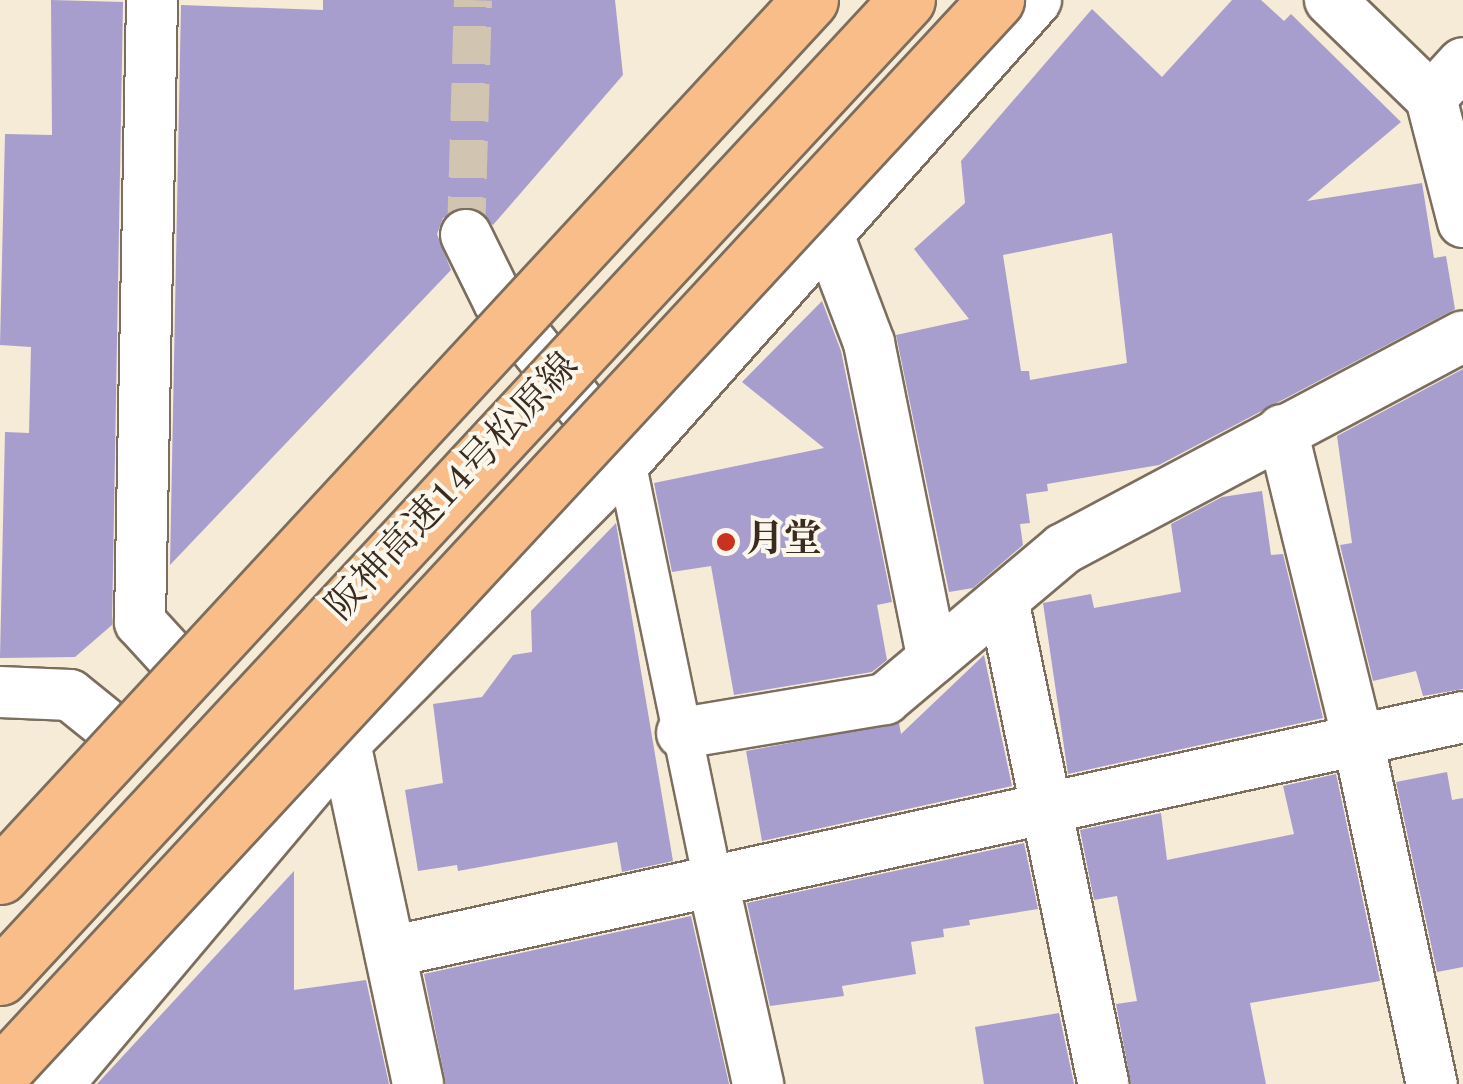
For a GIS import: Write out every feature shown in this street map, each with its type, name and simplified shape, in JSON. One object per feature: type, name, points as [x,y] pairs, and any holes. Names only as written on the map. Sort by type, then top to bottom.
[{"type":"highway","name":"阪神高速14号松原線","points":[[0,876],[810,0]]},
{"type":"highway","name":"阪神高速14号松原線","points":[[0,977],[908,0]]},
{"type":"highway","points":[[0,1074],[996,0]]},
{"type":"street","points":[[152,0],[140,622],[172,657]]},
{"type":"street","points":[[0,838],[172,657],[776,0]]},
{"type":"street","points":[[58,1084],[344,743],[626,461],[826,229],[1036,0]]},
{"type":"street","points":[[1330,0],[1447,80],[1463,222]]},
{"type":"street","points":[[826,229],[869,343],[933,658]]},
{"type":"street","points":[[466,235],[499,302],[626,461],[758,1084]]},
{"type":"street","points":[[682,733],[885,699],[1004,604],[1062,549],[1463,336]]},
{"type":"street","points":[[1282,430],[1358,740],[1432,1084]]},
{"type":"street","points":[[1004,604],[1042,807],[1104,1084]]},
{"type":"street","points":[[0,692],[70,695],[106,724]]},
{"type":"street","points":[[390,952],[715,890],[1042,807],[1463,717]]},
{"type":"street","points":[[344,743],[418,1084]]},
{"type":"building","points":[[51,0],[123,2],[112,625],[75,657],[0,658],[5,432],[29,433],[31,347],[0,345],[5,134],[52,135]]},
{"type":"building","points":[[323,0],[615,0],[623,75],[493,225],[469,206],[443,218],[437,234],[451,270],[170,565],[181,5],[323,10]]},
{"type":"building","points":[[1232,0],[1261,0],[1284,21],[1291,14],[1401,122],[1307,201],[1422,183],[1434,258],[1446,256],[1455,309],[1159,465],[1047,484],[1048,491],[1026,494],[1030,523],[1020,524],[1023,545],[973,588],[949,592],[896,335],[969,319],[914,249],[965,203],[961,161],[1092,9],[1162,77]],"holes":[[[1112,233],[1127,363],[1030,380],[1029,371],[1021,371],[1003,255]]]},
{"type":"building","points":[[822,301],[841,351],[892,602],[877,605],[887,660],[872,672],[734,695],[711,566],[672,572],[654,483],[824,448],[742,382]]},
{"type":"building","points":[[1463,369],[1463,689],[1423,696],[1416,671],[1373,681],[1340,545],[1352,543],[1337,436]]},
{"type":"building","points":[[1262,491],[1271,555],[1283,554],[1323,718],[1068,774],[1043,603],[1091,594],[1094,608],[1181,592],[1171,524],[1222,497]]},
{"type":"building","points":[[616,523],[673,861],[622,872],[617,842],[458,871],[457,865],[418,871],[405,790],[443,783],[433,704],[482,697],[513,655],[532,652],[531,611]]},
{"type":"building","points":[[984,655],[1012,786],[762,841],[746,751],[899,723],[901,734]]},
{"type":"building","points":[[1447,772],[1452,800],[1463,798],[1463,967],[1437,972],[1396,782]]},
{"type":"building","points":[[1336,774],[1380,981],[1250,1003],[1266,1084],[1131,1084],[1116,1004],[1137,1001],[1117,896],[1094,900],[1080,830],[1161,813],[1167,860],[1294,834],[1283,786]]},
{"type":"building","points":[[1024,843],[1038,909],[969,920],[970,925],[943,929],[944,937],[911,942],[916,974],[842,986],[844,996],[770,1006],[747,903]]},
{"type":"building","points":[[294,871],[294,990],[366,980],[389,1084],[97,1084]]},
{"type":"building","points":[[691,916],[729,1084],[446,1084],[424,974]]},
{"type":"building","points":[[1059,1013],[1074,1084],[984,1084],[975,1027]]},
{"type":"tunnel","points":[[466,235],[473,0]]},
{"type":"place","name":"月堂","points":[[726,542]]}]
